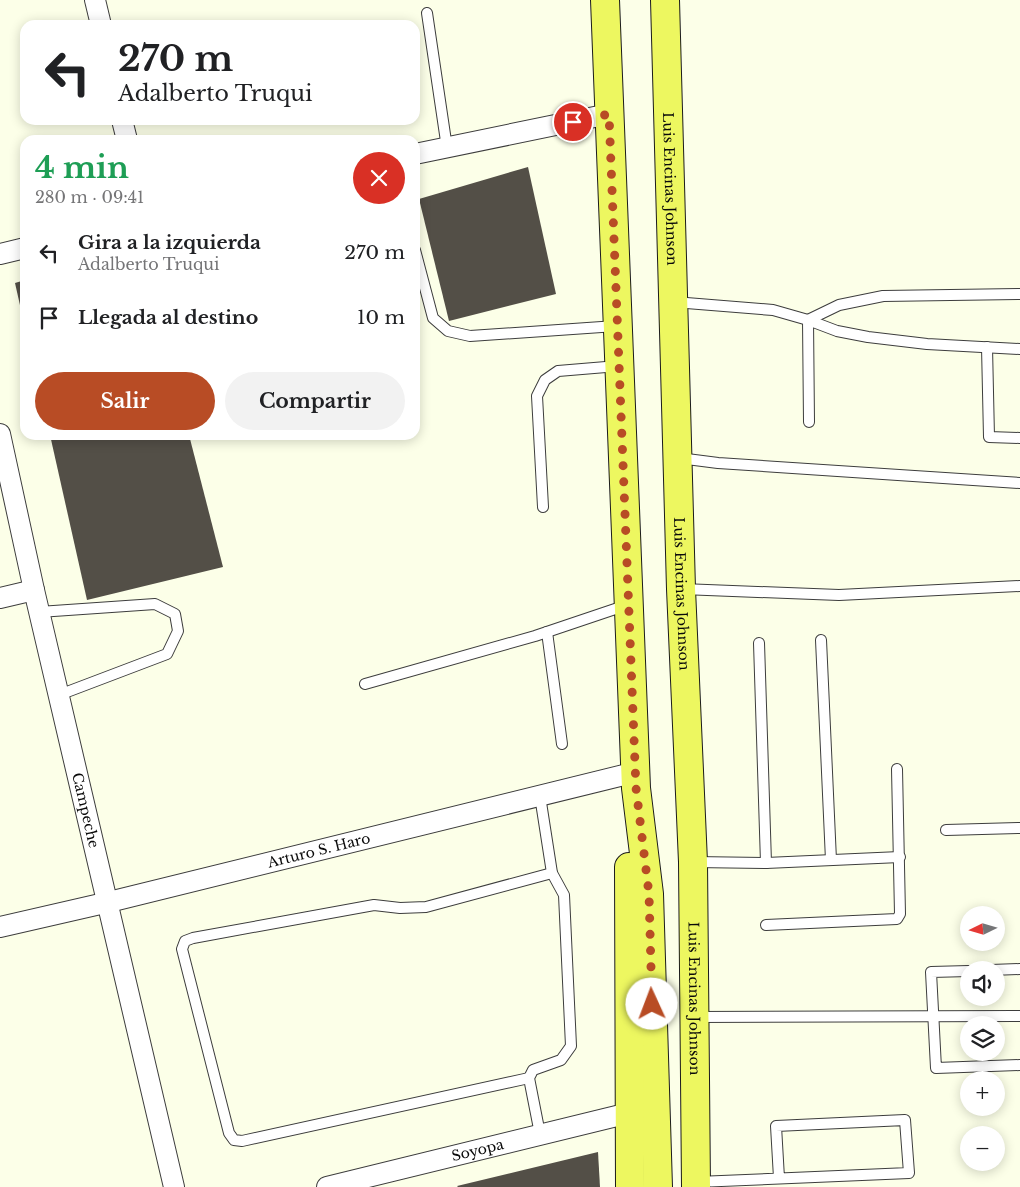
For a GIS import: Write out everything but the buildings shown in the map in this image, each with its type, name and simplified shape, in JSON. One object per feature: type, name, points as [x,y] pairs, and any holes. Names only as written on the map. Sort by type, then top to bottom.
[{"type":"main road","points":[[605,0],[636,780],[649,894],[658,1187]]},
{"type":"main road","name":"Luis Encinas Johnson","points":[[665,0],[681,589],[693,862],[695,1120],[701,1184]]},
{"type":"main road","points":[[630,1187],[629,850],[636,780]]},
{"type":"street","points":[[95,0],[100,20]]},
{"type":"street","points":[[420,153],[609,114]]},
{"type":"street","points":[[0,254],[20,249]]},
{"type":"street","name":"Campeche","points":[[0,434],[34,590],[109,902],[174,1187]]},
{"type":"street","points":[[0,598],[34,590]]},
{"type":"street","name":"Arturo S. Haro","points":[[0,927],[540,796],[636,780]]},
{"type":"street","name":"Soyopa","points":[[327,1187],[629,1113]]},
{"type":"lane","points":[[427,13],[447,148]]},
{"type":"lane","points":[[420,271],[433,318],[448,331],[470,336],[617,326]]},
{"type":"lane","points":[[808,320],[839,305],[883,296],[1020,294]]},
{"type":"lane","points":[[674,302],[773,310],[808,320],[837,332],[868,337],[927,344],[1020,349]]},
{"type":"lane","points":[[808,320],[809,422]]},
{"type":"lane","points":[[987,347],[989,437],[1020,438]]},
{"type":"lane","points":[[543,507],[537,396],[545,380],[558,371],[619,366]]},
{"type":"lane","points":[[678,458],[718,463],[1020,483]]},
{"type":"lane","points":[[681,589],[839,594],[1020,586]]},
{"type":"lane","points":[[40,612],[155,604],[175,614],[178,631],[167,654],[59,695]]},
{"type":"lane","points":[[365,684],[547,632],[628,604]]},
{"type":"lane","points":[[547,632],[562,744]]},
{"type":"lane","points":[[821,640],[832,860]]},
{"type":"lane","points":[[759,643],[766,863]]},
{"type":"lane","points":[[766,925],[897,919],[900,914],[900,857],[897,769]]},
{"type":"lane","points":[[540,796],[552,873],[564,895],[572,1046],[562,1060],[533,1070],[529,1078],[540,1134]]},
{"type":"lane","points":[[946,830],[1020,828]]},
{"type":"lane","points":[[693,862],[766,863],[900,857]]},
{"type":"lane","points":[[529,1078],[242,1141],[234,1140],[229,1133],[182,949],[185,941],[193,938],[374,905],[400,908],[426,907],[552,873]]},
{"type":"lane","points":[[1005,970],[1020,969]]},
{"type":"lane","points":[[960,971],[931,972],[936,1068],[1020,1065]]},
{"type":"lane","points":[[695,1017],[1020,1016]]},
{"type":"lane","points":[[701,1184],[779,1178],[909,1173],[905,1120],[776,1126],[779,1178]]},
{"type":"route","points":[[573,122],[609,114],[636,788],[649,894],[652,1004]]}]
